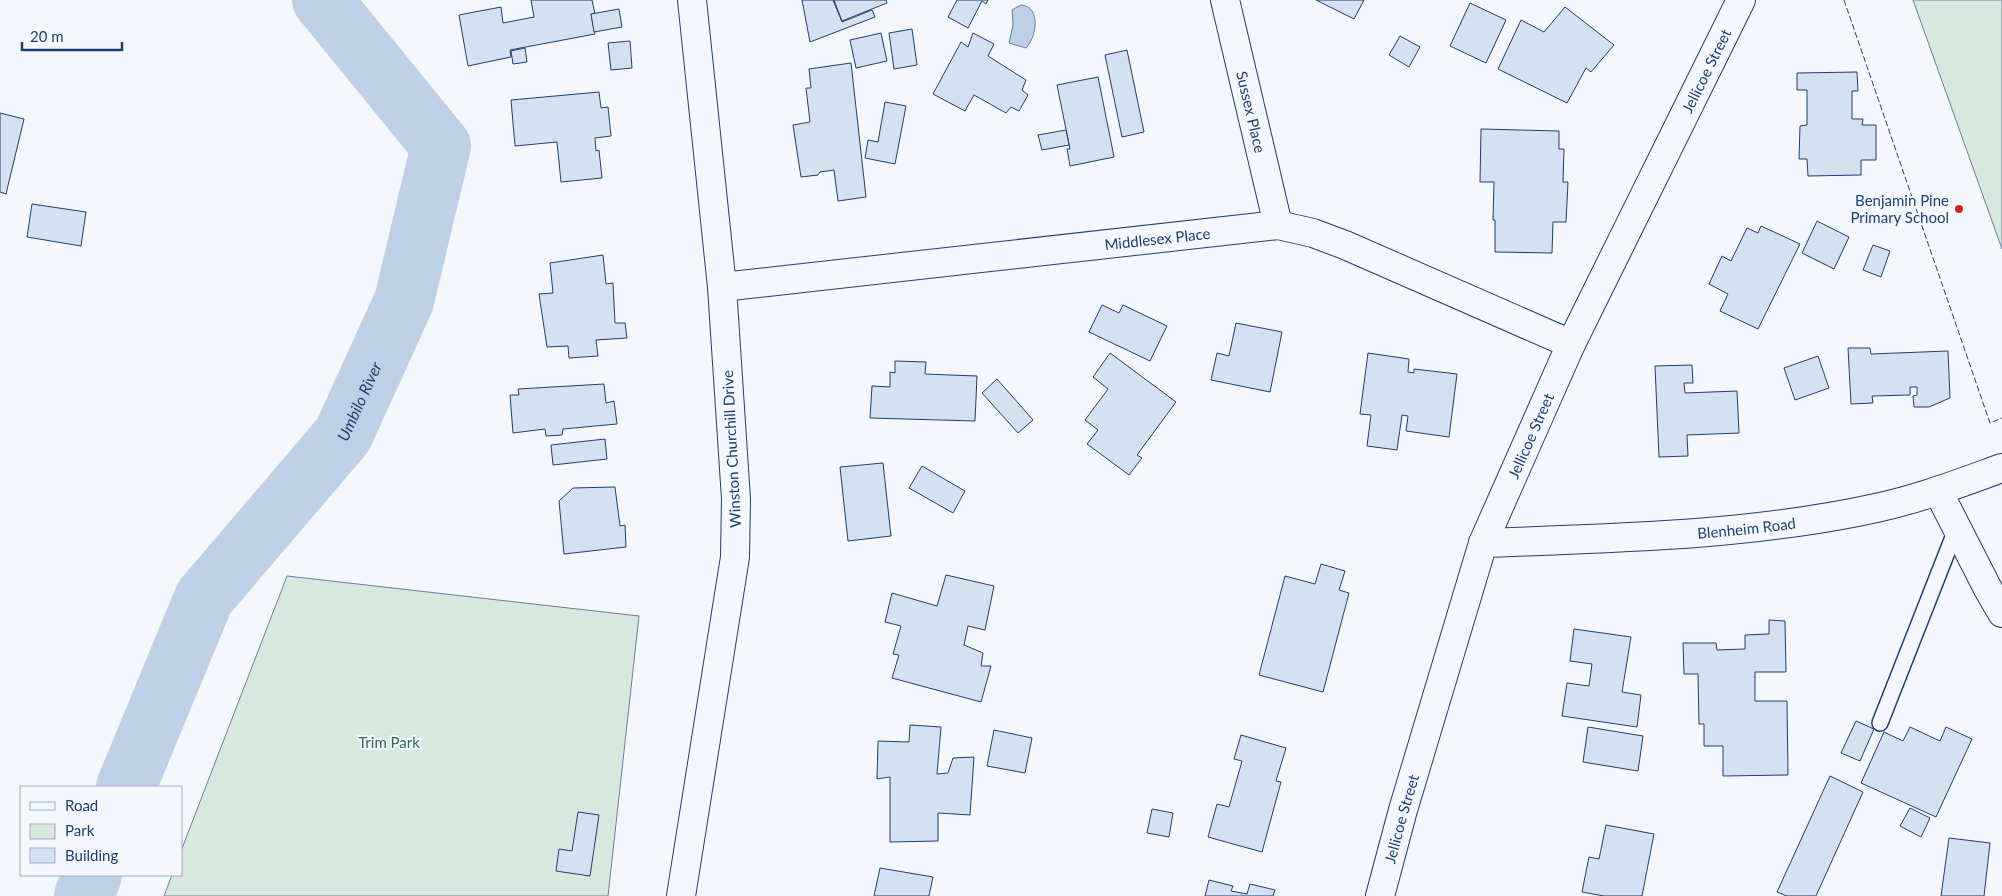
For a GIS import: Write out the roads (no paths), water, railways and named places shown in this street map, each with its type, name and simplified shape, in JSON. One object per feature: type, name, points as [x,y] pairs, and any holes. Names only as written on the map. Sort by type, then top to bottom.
[{"type":"street","name":"Winston Churchill Drive","points":[[681,896],[735,557],[736,499],[722,287],[692,0]]},
{"type":"street","name":"Sussex Place","points":[[1224,0],[1278,225]]},
{"type":"street","name":"Jellicoe Street","points":[[1380,896],[1403,810],[1483,543],[1571,344],[1741,0]]},
{"type":"street","name":"Middlesex Place","points":[[722,287],[1278,225],[1313,233],[1345,245],[1571,344]]},
{"type":"street","name":"Blenheim Road","points":[[1483,543],[1728,531],[1803,521],[1867,510],[1938,491],[2002,468]]},
{"type":"street","points":[[1938,491],[2002,613]]},
{"type":"lane","points":[[1880,723],[1957,527]]},
{"type":"water","points":[[1021,5],[1032,11],[1035,23],[1033,37],[1026,48],[1009,43],[1013,25],[1012,10]]},
{"type":"waterway","name":"Umbilo River","points":[[126,786],[204,598],[343,435],[404,301],[441,146],[322,0]]},
{"type":"waterway","name":"Umbilo River","points":[[84,896],[92,876]]},
{"type":"place","name":"Benjamin Pine Primary School","points":[[1959,209]]},
{"type":"park label","name":"Trim Park","points":[[389,742]]}]
